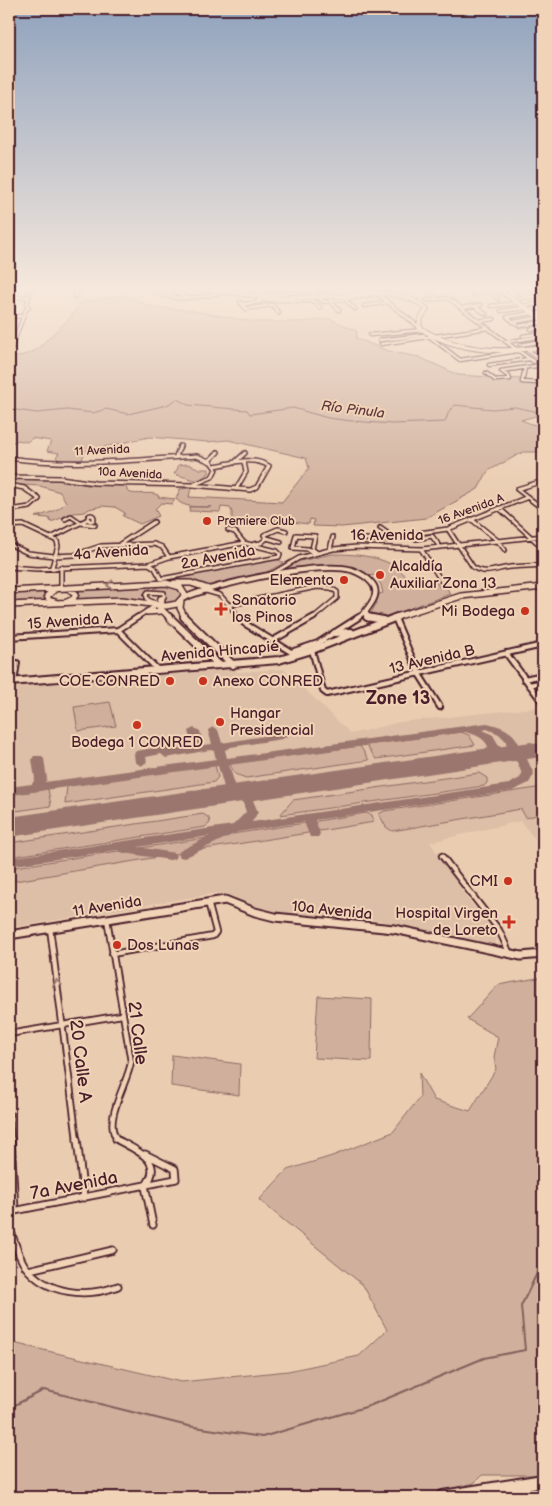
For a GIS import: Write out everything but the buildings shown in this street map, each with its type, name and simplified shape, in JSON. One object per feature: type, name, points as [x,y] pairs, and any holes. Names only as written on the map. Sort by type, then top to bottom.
[{"type":"highway","points":[[443,1497],[543,1480]]},
{"type":"main road","name":"16 Avenida","points":[[183,600],[209,589],[266,577],[325,568],[347,570],[367,577],[374,586],[376,593],[372,603],[365,612]]},
{"type":"main road","points":[[162,582],[176,585],[183,589],[183,600],[180,608],[184,617],[232,665]]},
{"type":"main road","points":[[9,591],[162,582],[191,583],[209,589]]},
{"type":"main road","name":"Avenida Hincapié","points":[[11,682],[279,660],[312,650],[387,620],[466,594],[543,587]]},
{"type":"main road","points":[[62,588],[73,590],[76,594],[73,599],[60,603],[49,600],[47,596],[51,591],[62,588]]},
{"type":"main road","points":[[9,605],[129,601],[158,606],[173,606],[183,600]]},
{"type":"main road","points":[[158,606],[213,661],[221,666]]},
{"type":"main road","points":[[148,612],[156,610],[165,613]]},
{"type":"main road","points":[[365,612],[370,619],[387,620]]},
{"type":"main road","points":[[187,634],[197,631]]},
{"type":"main road","points":[[335,633],[355,632]]},
{"type":"main road","points":[[316,643],[327,644],[328,636]]},
{"type":"main road","points":[[207,666],[213,661]]},
{"type":"main road","name":"10a Avenida","points":[[208,902],[229,901],[254,912],[275,917],[410,932],[510,954],[526,956],[543,954]]},
{"type":"main road","name":"11 Avenida","points":[[9,935],[208,902]]},
{"type":"street","points":[[456,358],[458,360],[469,358]]},
{"type":"street","points":[[489,365],[529,359],[534,362]]},
{"type":"street","points":[[508,376],[501,371],[542,365],[538,383],[522,382],[525,368]]},
{"type":"street","points":[[486,373],[495,380],[510,379],[508,370]]},
{"type":"street","points":[[176,456],[180,446]]},
{"type":"street","points":[[218,452],[209,461],[215,466],[244,462],[246,472],[236,489]]},
{"type":"street","points":[[234,463],[245,453]]},
{"type":"street","name":"11 Avenida","points":[[9,458],[46,463],[86,463],[197,456],[209,461]]},
{"type":"street","name":"10a Avenida","points":[[9,477],[60,478],[96,483],[192,485],[250,490],[257,487],[269,467],[265,463],[244,462]]},
{"type":"street","points":[[192,485],[212,477],[215,472],[215,466]]},
{"type":"street","points":[[517,488],[543,481]]},
{"type":"street","points":[[9,485],[24,488],[39,498],[36,504],[26,508],[9,510]]},
{"type":"street","points":[[517,488],[543,509]]},
{"type":"street","name":"16 Avenida A","points":[[419,533],[448,529],[528,498]]},
{"type":"street","points":[[499,508],[542,546]]},
{"type":"street","points":[[65,519],[72,517],[81,523],[95,525]]},
{"type":"street","points":[[51,538],[88,519]]},
{"type":"street","points":[[471,519],[497,540],[505,550]]},
{"type":"street","points":[[118,545],[154,522]]},
{"type":"street","points":[[9,526],[23,525],[51,538],[58,544],[52,568]]},
{"type":"street","points":[[359,547],[364,538],[387,540],[387,533],[380,528]]},
{"type":"street","points":[[448,529],[473,567],[479,571],[490,572],[508,567],[543,565]]},
{"type":"street","points":[[228,530],[235,532],[244,543],[278,552],[280,554],[278,557],[290,562]]},
{"type":"street","points":[[267,538],[264,536],[278,530],[286,531]]},
{"type":"street","points":[[296,535],[315,536],[312,549],[314,552],[308,549],[293,548],[296,535]]},
{"type":"street","points":[[416,539],[432,536],[440,547]]},
{"type":"street","name":"16 Avenida","points":[[266,577],[290,562],[314,552],[330,549],[359,547],[395,551],[543,536]]},
{"type":"street","points":[[330,549],[333,537]]},
{"type":"street","points":[[252,545],[261,543],[267,538]]},
{"type":"street","points":[[267,538],[281,542]]},
{"type":"street","points":[[127,539],[127,542],[131,544]]},
{"type":"street","name":"4a Avenida","points":[[9,567],[52,568],[149,564],[169,558],[244,543]]},
{"type":"street","points":[[261,543],[267,548]]},
{"type":"street","points":[[9,544],[28,553],[54,556],[74,555],[97,547],[159,544],[169,558]]},
{"type":"street","points":[[421,549],[444,585]]},
{"type":"street","name":"2a Avenida","points":[[162,582],[278,557]]},
{"type":"street","points":[[149,564],[155,568],[162,582]]},
{"type":"street","points":[[61,567],[62,588]]},
{"type":"street","points":[[220,595],[220,589],[224,586]]},
{"type":"street","points":[[228,605],[311,588],[326,587],[335,590],[338,595],[321,613],[272,641]]},
{"type":"street","points":[[201,592],[209,591],[220,595],[244,623],[287,651],[295,652],[335,633],[365,612]]},
{"type":"street","points":[[148,592],[164,593],[164,597],[160,598],[159,601],[163,600],[158,606],[148,600],[146,595],[148,592]]},
{"type":"street","name":"15 Avenida A","points":[[9,637],[118,630],[158,606]]},
{"type":"street","points":[[394,618],[419,674],[440,707]]},
{"type":"street","points":[[118,630],[157,669]]},
{"type":"street","name":"13 Avenida B","points":[[312,650],[325,694],[543,645]]},
{"type":"street","points":[[279,660],[288,655],[287,651]]},
{"type":"street","points":[[506,654],[543,703]]},
{"type":"street","points":[[11,682],[17,664]]},
{"type":"street","points":[[524,679],[543,675]]},
{"type":"street","points":[[529,685],[543,682]]},
{"type":"street","points":[[442,856],[500,930],[510,954]]},
{"type":"street","points":[[112,954],[213,936],[216,932],[208,902]]},
{"type":"street","name":"21 Calle","points":[[106,919],[131,1067],[113,1113],[112,1128],[116,1140],[172,1167],[177,1176],[176,1179],[145,1186]]},
{"type":"street","name":"20 Calle A","points":[[50,928],[84,1198]]},
{"type":"street","points":[[9,1034],[122,1015]]},
{"type":"street","points":[[9,1114],[10,1158],[15,1211]]},
{"type":"street","points":[[145,1154],[149,1161],[151,1175],[145,1186],[153,1225]]},
{"type":"street","name":"7a Avenida","points":[[9,1212],[145,1186]]},
{"type":"street","points":[[9,1226],[17,1251],[29,1270],[48,1284],[70,1293],[89,1295],[118,1286]]},
{"type":"street","points":[[29,1270],[113,1250]]},
{"type":"shaded area","points":[[14,358],[422,358],[458,375],[520,379],[543,385],[543,414],[521,420],[543,428],[543,452],[523,452],[488,471],[478,489],[426,518],[342,527],[313,526],[314,520],[310,519],[309,524],[291,522],[291,518],[262,523],[232,522],[230,508],[221,507],[220,512],[189,511],[190,507],[197,507],[188,506],[176,499],[180,489],[191,488],[189,497],[282,502],[309,468],[306,458],[228,440],[207,442],[149,437],[85,451],[82,460],[59,460],[56,457],[59,453],[47,451],[51,441],[32,438],[27,442],[18,440],[9,445],[9,360]]},
{"type":"shaded area","points":[[188,464],[200,469],[209,469],[209,473],[198,481],[174,474],[178,465]]},
{"type":"shaded area","points":[[9,479],[57,480],[88,485],[125,485],[128,492],[154,494],[158,495],[158,497],[175,499],[172,504],[161,503],[155,509],[159,516],[140,524],[123,516],[125,513],[115,507],[102,506],[85,512],[74,513],[51,522],[49,518],[35,517],[52,512],[66,502],[60,492],[40,486],[9,484]]},
{"type":"shaded area","points":[[332,554],[375,558],[395,567],[403,573],[409,582],[435,579],[439,587],[446,586],[450,594],[383,618],[370,615],[379,594],[383,593],[375,575],[370,576],[359,571],[336,566],[277,572],[300,561]]},
{"type":"shaded area","points":[[277,559],[284,563],[259,576],[209,588],[166,582],[166,580]]},
{"type":"shaded area","points":[[153,586],[146,593],[144,601],[74,600],[78,594],[75,589]]},
{"type":"shaded area","points":[[160,586],[170,586],[179,589],[182,597],[176,602],[161,605],[164,593],[149,591]]},
{"type":"shaded area","points":[[49,591],[45,596],[48,601],[9,604],[9,593]]},
{"type":"shaded area","points":[[236,668],[237,672],[284,669],[351,734],[400,722],[543,707],[543,848],[520,821],[430,842],[466,897],[497,935],[496,944],[487,946],[378,920],[267,911],[235,901],[235,897],[217,893],[9,928],[9,685],[181,670]]},
{"type":"shaded area","points":[[110,702],[116,726],[78,731],[74,707]]},
{"type":"shaded area","points":[[461,732],[469,735],[475,745],[376,759],[366,745]]},
{"type":"shaded area","points":[[360,746],[369,760],[246,778],[235,774],[230,765],[233,763]]},
{"type":"shaded area","points":[[215,765],[218,777],[214,782],[65,804],[67,786]]},
{"type":"shaded area","points":[[479,773],[487,778],[487,783],[484,786],[280,815],[293,800]]},
{"type":"shaded area","points":[[543,787],[543,813],[526,818],[521,809],[392,831],[386,827],[379,814],[384,811]]},
{"type":"shaded area","points":[[48,789],[51,806],[9,812],[9,795]]},
{"type":"shaded area","points":[[366,813],[372,815],[374,822],[320,831],[315,823],[317,821]]},
{"type":"shaded area","points":[[203,814],[209,818],[210,823],[205,827],[9,857],[9,843]]},
{"type":"shaded area","points":[[305,823],[310,831],[308,833],[198,850],[232,834]]},
{"type":"shaded area","points":[[212,837],[177,854],[138,849],[140,848]]},
{"type":"shaded area","points":[[118,851],[158,857],[9,882],[9,868]]},
{"type":"shaded area","points":[[543,977],[543,1473],[537,1475],[482,1475],[474,1483],[419,1497],[9,1497],[9,1342],[181,1382],[288,1371],[359,1356],[387,1330],[363,1285],[259,1200],[287,1170],[332,1156],[393,1132],[420,1097],[419,1073],[434,1100],[470,1111],[496,1069],[494,1057],[498,1037],[467,1019],[498,985]]},
{"type":"shaded area","points":[[318,996],[372,999],[371,1061],[314,1058]]},
{"type":"shaded area","points":[[172,1055],[240,1064],[239,1095],[171,1086]]},
{"type":"waterway","name":"Río Pinula","points":[[9,409],[37,413],[67,410],[93,413],[106,409],[128,414],[167,405],[177,399],[188,405],[247,410],[250,414],[293,408],[328,418],[392,424],[445,422],[449,411],[455,405],[492,409],[515,407],[543,413]]},
{"type":"waterway","points":[[9,1408],[44,1390],[188,1426],[262,1437],[369,1406],[484,1358],[525,1350],[521,1306],[543,1261]]},
{"type":"taxiway","points":[[223,762],[487,726],[497,729],[508,736],[513,744],[513,749],[509,754],[522,760],[528,774],[525,780],[512,787],[308,817]]},
{"type":"taxiway","points":[[213,730],[219,749]]},
{"type":"taxiway","points":[[469,730],[482,733],[489,738],[495,749],[489,757]]},
{"type":"taxiway","points":[[194,731],[198,747],[196,749]]},
{"type":"taxiway","points":[[219,749],[228,744],[282,736]]},
{"type":"taxiway","points":[[165,750],[166,754],[210,747],[219,749]]},
{"type":"taxiway","points":[[165,750],[172,749]]},
{"type":"taxiway","points":[[219,749],[223,762]]},
{"type":"taxiway","points":[[141,762],[140,754],[165,750]]},
{"type":"taxiway","points":[[35,787],[41,779],[38,759]]},
{"type":"taxiway","points":[[35,787],[223,762]]},
{"type":"taxiway","points":[[223,762],[230,787]]},
{"type":"taxiway","points":[[9,791],[35,787]]},
{"type":"taxiway","points":[[227,795],[230,787]]},
{"type":"taxiway","points":[[230,787],[248,801],[252,812],[250,817],[236,828]]},
{"type":"taxiway","points":[[236,828],[308,817]]},
{"type":"taxiway","points":[[308,817],[314,834]]},
{"type":"taxiway","points":[[9,862],[236,828]]},
{"type":"taxiway","points":[[184,854],[236,828]]},
{"type":"taxiway","points":[[124,849],[170,856]]},
{"type":"runway","points":[[9,827],[531,751]]},
{"type":"place","name":"Premiere Club","points":[[207,521]]},
{"type":"place","name":"Alcaldía Auxiliar Zona 13","points":[[380,575]]},
{"type":"place","name":"Elemento","points":[[344,580]]},
{"type":"place","name":"Sanatorio los Pinos","points":[[221,609]]},
{"type":"place","name":"Mi Bodega","points":[[525,611]]},
{"type":"place","name":"COE CONRED","points":[[170,681]]},
{"type":"place","name":"Anexo CONRED","points":[[203,681]]},
{"type":"place","name":"Hangar Presidencial","points":[[220,722]]},
{"type":"place","name":"Bodega 1 CONRED","points":[[137,725]]},
{"type":"place","name":"CMI","points":[[508,881]]},
{"type":"place","name":"Hospital Virgen de Loreto","points":[[509,922]]},
{"type":"place","name":"Dos Lunas","points":[[117,945]]},
{"type":"district","name":"Zone 13","points":[[398,698]]}]
